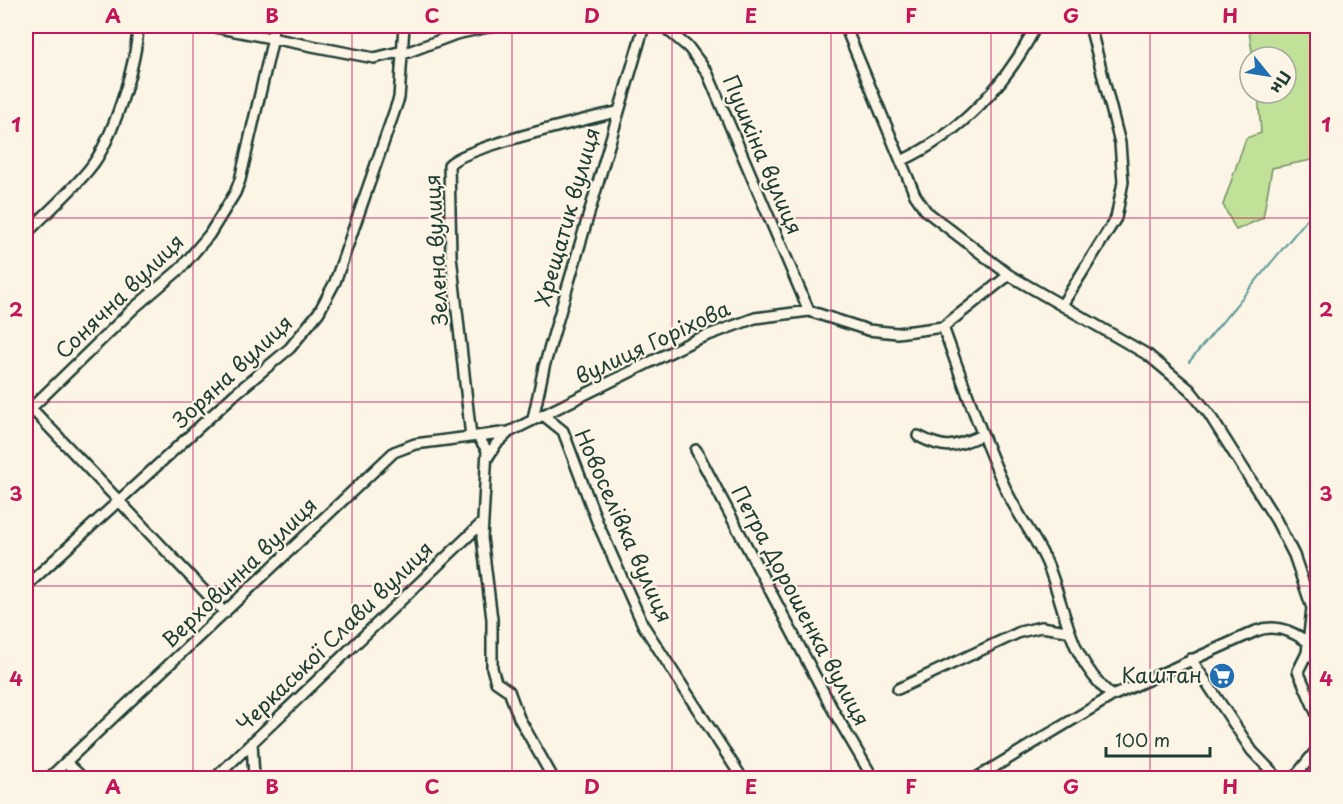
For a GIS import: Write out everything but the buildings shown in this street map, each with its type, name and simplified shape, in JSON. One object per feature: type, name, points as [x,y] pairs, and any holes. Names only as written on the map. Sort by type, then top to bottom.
[{"type":"street","points":[[26,234],[90,168],[105,147],[138,48],[138,26]]},
{"type":"street","points":[[209,26],[374,58],[403,53],[456,34],[493,26]]},
{"type":"street","name":"Сонячна вулиця","points":[[28,411],[125,316],[180,269],[220,219],[240,180],[273,38],[272,26]]},
{"type":"street","name":"Зоряна вулиця","points":[[26,586],[250,381],[290,348],[319,312],[335,282],[399,98],[404,26]]},
{"type":"street","name":"Хрещатик вулиця","points":[[538,417],[544,367],[616,112],[644,26]]},
{"type":"street","name":"Пушкіна вулиця","points":[[663,26],[689,48],[707,72],[809,310]]},
{"type":"street","points":[[845,26],[915,195],[926,211],[1010,274],[1148,355],[1175,375],[1209,414],[1276,520],[1294,555],[1312,608],[1307,653],[1298,671],[1317,717]]},
{"type":"street","points":[[901,161],[924,150],[963,122],[999,83],[1036,26]]},
{"type":"street","points":[[1062,305],[1116,218],[1123,182],[1120,143],[1090,26]]},
{"type":"street","name":"Зелена вулиця","points":[[475,437],[451,256],[449,165],[458,158],[517,138],[616,112]]},
{"type":"street","points":[[1010,274],[943,327],[982,435],[1008,495],[1048,565],[1068,631],[1086,667],[1096,681],[1112,696]]},
{"type":"street","name":"вулиця Горіхова","points":[[475,437],[509,432],[726,326],[755,318],[809,310],[868,330],[897,333],[943,327]]},
{"type":"street","points":[[28,411],[118,501],[225,614]]},
{"type":"street","name":"Новоселівка вулиця","points":[[538,417],[563,431],[602,534],[643,625],[742,778]]},
{"type":"street","points":[[487,459],[496,444],[509,432]]},
{"type":"street","points":[[918,436],[944,447],[954,447],[982,435]]},
{"type":"street","points":[[475,437],[486,446],[487,459],[485,512],[482,524],[492,618],[492,668],[496,682],[509,691],[519,718],[553,778]]},
{"type":"street","name":"Верховинна вулиця","points":[[49,778],[394,452],[415,444],[475,437]]},
{"type":"street","name":"Петра Дорошенка вулиця","points":[[696,450],[833,710],[873,778]]},
{"type":"street","name":"Черкаської Слави вулиця","points":[[215,778],[482,524]]},
{"type":"street","points":[[898,689],[1020,632],[1041,627],[1068,631]]},
{"type":"street","points":[[976,778],[1112,696],[1266,628],[1287,630],[1317,649]]},
{"type":"street","points":[[1307,653],[1317,661]]},
{"type":"street","points":[[1191,660],[1252,751],[1278,778]]},
{"type":"street","points":[[252,742],[254,778]]},
{"type":"street","points":[[1294,778],[1317,748]]},
{"type":"street","points":[[66,762],[83,778]]},
{"type":"green space","points":[[1248,26],[1317,26],[1317,159],[1272,168],[1263,218],[1236,230],[1223,205],[1246,138],[1261,133],[1259,105],[1298,105],[1298,45],[1251,45]]},
{"type":"waterway","points":[[1189,362],[1318,206]]},
{"type":"place","name":"Каштан","points":[[1222,676]]}]
